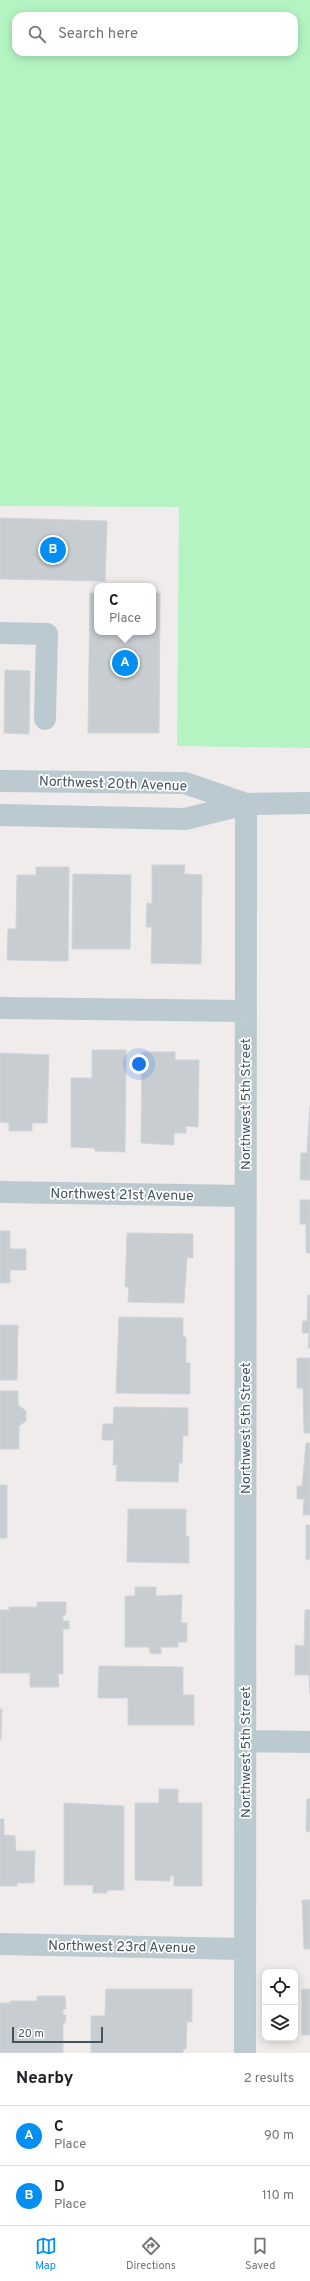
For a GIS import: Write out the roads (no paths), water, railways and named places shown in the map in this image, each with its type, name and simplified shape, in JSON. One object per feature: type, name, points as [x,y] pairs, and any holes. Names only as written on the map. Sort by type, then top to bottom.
[{"type":"street","points":[[0,633],[47,634],[46,719]]},
{"type":"street","name":"Northwest 20th Avenue","points":[[0,781],[185,783],[246,804]]},
{"type":"street","name":"Northwest 20th Avenue","points":[[0,815],[185,819],[246,804],[310,803]]},
{"type":"street","name":"Northwest 5th Street","points":[[245,2053],[244,1949],[246,1741],[244,1196],[246,804]]},
{"type":"street","points":[[0,1008],[246,1012]]},
{"type":"street","name":"Northwest 21st Avenue","points":[[0,1192],[244,1196]]},
{"type":"street","points":[[246,1741],[310,1742]]},
{"type":"street","name":"Northwest 23rd Avenue","points":[[0,1944],[244,1949]]},
{"type":"place","name":"D","points":[[53,550]]},
{"type":"place","name":"C","points":[[125,663]]}]
